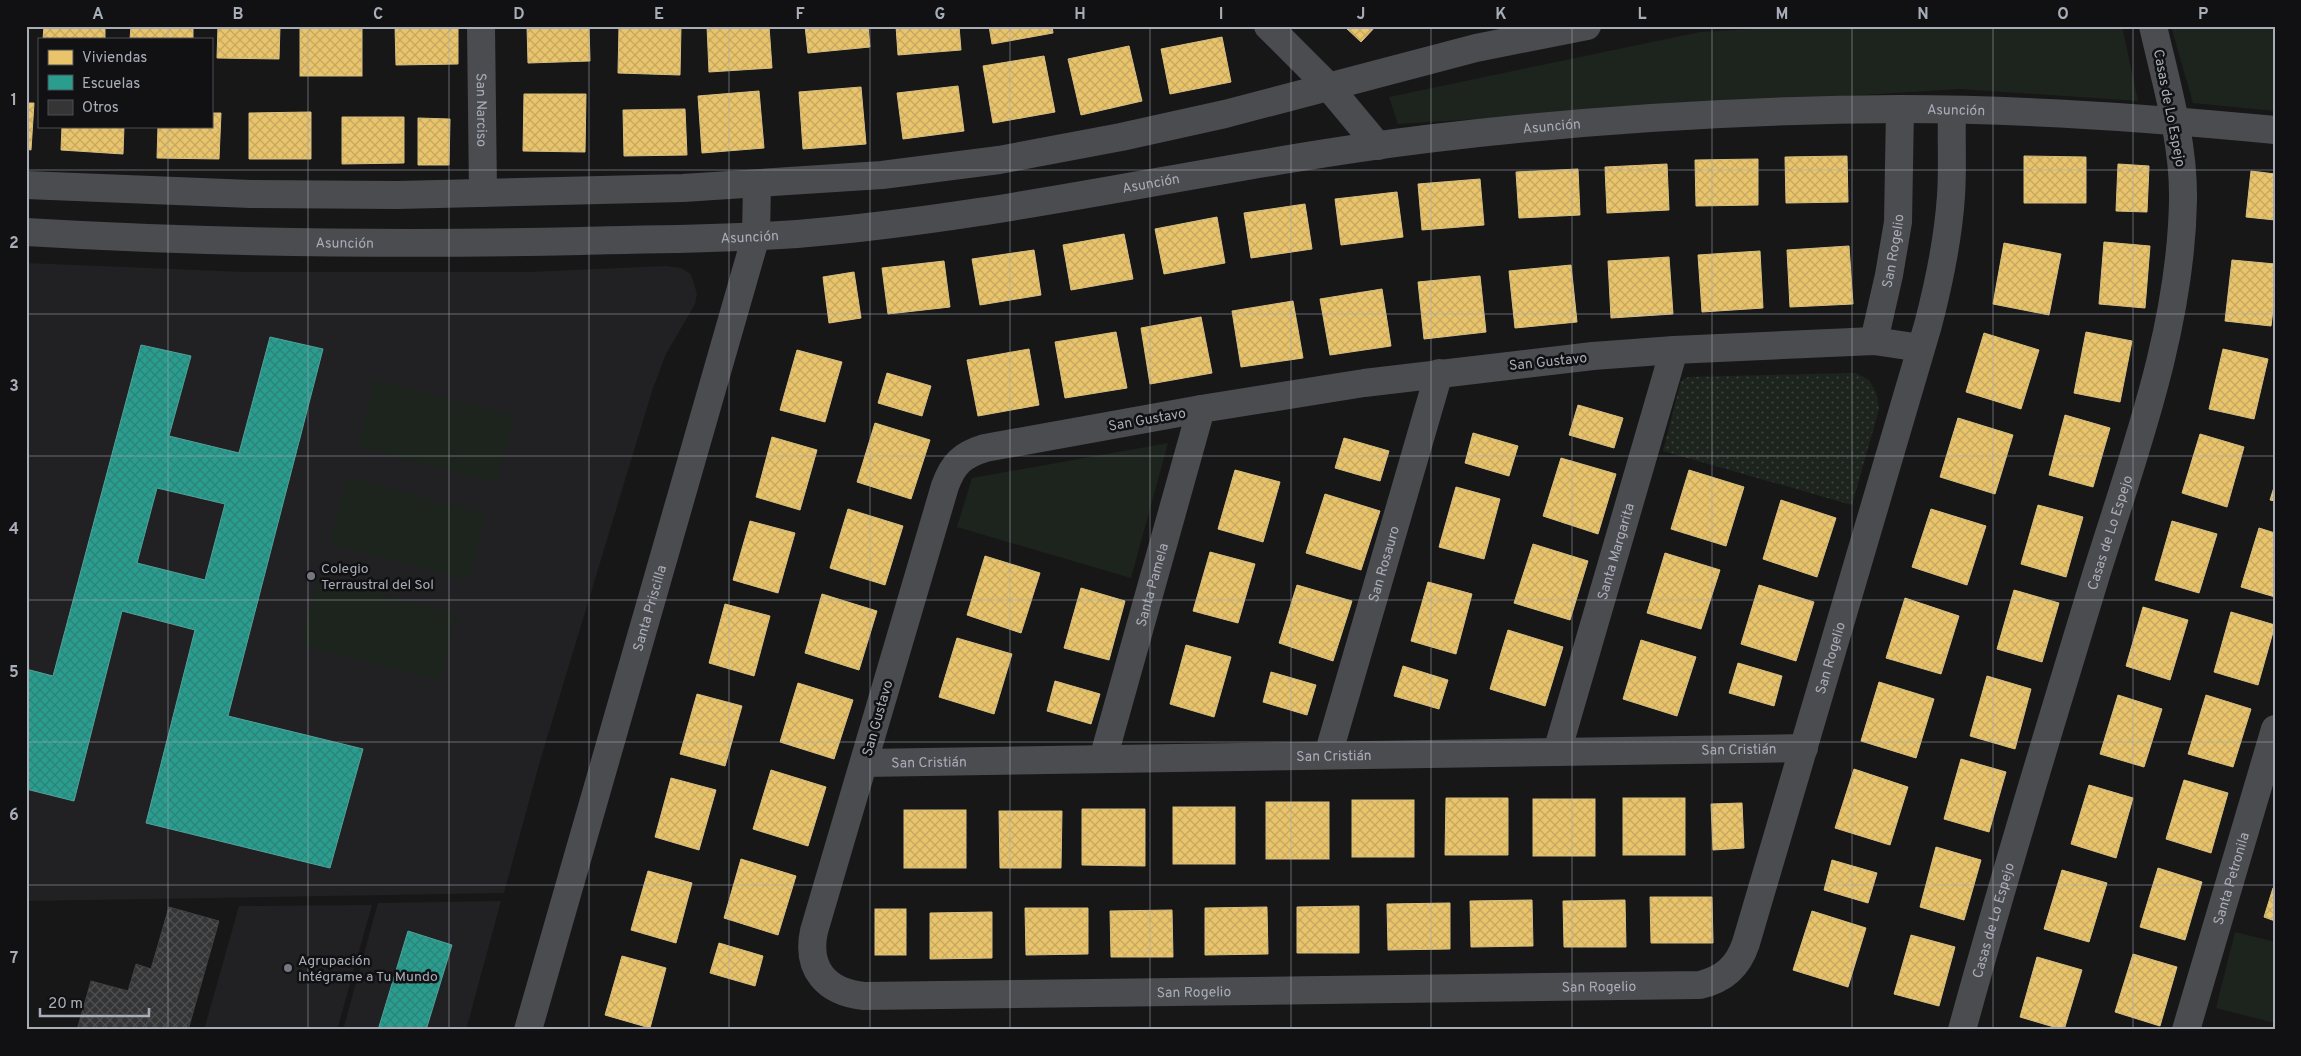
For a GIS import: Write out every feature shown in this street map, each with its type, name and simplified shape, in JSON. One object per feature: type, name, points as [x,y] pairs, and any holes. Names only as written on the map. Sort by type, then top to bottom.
[{"type":"street","name":"San Narciso","points":[[481,26],[483,193]]},
{"type":"street","points":[[1268,26],[1328,86],[1378,146]]},
{"type":"street","points":[[26,186],[251,194],[397,196],[757,184],[882,176],[1008,158],[1121,137],[1225,114],[1476,48],[1587,26]]},
{"type":"street","name":"Casas de Lo Espejo","points":[[1962,1030],[2165,345],[2178,271],[2183,171],[2174,120],[2153,26]]},
{"type":"street","name":"San Rogelio","points":[[1874,342],[1889,275],[1898,222],[1900,110]]},
{"type":"street","name":"Asunción","points":[[26,232],[122,238],[299,243],[492,243],[807,233],[961,214],[1378,146],[1484,132],[1700,116],[1952,110],[2174,120],[2275,130]]},
{"type":"street","name":"San Rogelio","points":[[820,974],[836,990],[847,994],[864,996],[1700,985],[1714,982],[1735,966],[1742,956],[1804,748],[1921,348],[1944,259],[1951,194],[1952,110]]},
{"type":"street","name":"Santa Priscilla","points":[[528,1030],[756,236],[757,184]]},
{"type":"street","points":[[1874,342],[1921,348]]},
{"type":"street","name":"San Gustavo","points":[[820,974],[812,954],[813,936],[945,486],[949,475],[964,455],[985,448],[1201,409],[1439,373],[1593,356],[1674,350],[1874,342]]},
{"type":"street","name":"Santa Margarita","points":[[1557,752],[1674,350]]},
{"type":"street","name":"San Rosauro","points":[[1328,755],[1439,373]]},
{"type":"street","name":"Santa Pamela","points":[[1103,759],[1201,409]]},
{"type":"street","name":"Santa Petronila","points":[[2186,1030],[2275,729]]},
{"type":"street","name":"San Cristián","points":[[864,763],[1804,748]]},
{"type":"shaded area","points":[[1810,26],[2122,26],[2138,101],[1960,89],[1398,124],[1389,97],[1700,32]]},
{"type":"shaded area","points":[[2171,26],[2275,26],[2275,111],[2193,103]]},
{"type":"shaded area","name":"Colegio Terraustral del Sol","points":[[26,263],[245,272],[528,272],[665,266],[681,268],[691,274],[697,294],[695,304],[666,354],[652,391],[540,761],[504,893],[26,901]]},
{"type":"shaded area","points":[[1856,373],[1869,380],[1876,392],[1879,409],[1852,505],[1663,451],[1681,381],[1688,377]]},
{"type":"shaded area","points":[[375,380],[514,416],[496,483],[357,447]]},
{"type":"shaded area","points":[[1168,443],[1131,578],[957,527],[972,478]]},
{"type":"shaded area","points":[[347,477],[486,514],[469,581],[329,544]]},
{"type":"shaded area","points":[[318,577],[457,614],[440,681],[300,645]]},
{"type":"shaded area","points":[[501,901],[466,1030],[343,1030],[378,903]]},
{"type":"shaded area","name":"Agrupación Intégrame a Tu Mundo","points":[[372,905],[337,1030],[204,1030],[239,906]]},
{"type":"shaded area","points":[[2235,932],[2275,942],[2275,1023],[2216,1008]]},
{"type":"building: Viviendas","points":[[44,26],[105,26],[105,38],[43,38]]},
{"type":"building: Viviendas","points":[[131,26],[193,26],[193,38],[130,38]]},
{"type":"building: Viviendas","points":[[218,26],[280,26],[279,59],[217,58]]},
{"type":"building: Viviendas","points":[[300,26],[362,26],[362,76],[300,76]]},
{"type":"building: Viviendas","points":[[395,26],[458,26],[458,64],[396,65]]},
{"type":"building: Viviendas","points":[[527,26],[589,26],[590,61],[528,63]]},
{"type":"building: Viviendas","points":[[619,26],[681,26],[680,75],[618,73]]},
{"type":"building: Viviendas","points":[[707,26],[769,26],[772,68],[709,72]]},
{"type":"building: Viviendas","points":[[805,26],[868,26],[870,47],[808,53]]},
{"type":"building: Viviendas","points":[[896,26],[959,26],[961,50],[898,55]]},
{"type":"building: Viviendas","points":[[989,26],[1052,26],[1053,33],[992,44]]},
{"type":"building: Viviendas","points":[[1344,26],[1376,26],[1361,42]]},
{"type":"building: Viviendas","points":[[1222,37],[1231,82],[1170,94],[1161,49]]},
{"type":"building: Viviendas","points":[[1129,46],[1142,101],[1081,115],[1068,59]]},
{"type":"building: Viviendas","points":[[1044,56],[1055,112],[993,123],[983,66]]},
{"type":"building: Viviendas","points":[[958,86],[964,131],[903,139],[897,93]]},
{"type":"building: Viviendas","points":[[861,87],[866,144],[803,149],[799,92]]},
{"type":"building: Viviendas","points":[[759,91],[764,148],[702,153],[698,96]]},
{"type":"building: Viviendas","points":[[524,94],[586,94],[585,152],[523,151]]},
{"type":"building: Viviendas","points":[[26,103],[34,103],[31,150],[26,149]]},
{"type":"building: Viviendas","points":[[685,109],[687,155],[624,156],[623,110]]},
{"type":"building: Viviendas","points":[[311,112],[311,159],[249,159],[249,113]]},
{"type":"building: Viviendas","points":[[212,113],[221,113],[219,159],[157,158],[158,128],[212,128]]},
{"type":"building: Viviendas","points":[[342,117],[404,117],[404,163],[342,164]]},
{"type":"building: Viviendas","points":[[418,118],[450,119],[449,165],[418,165]]},
{"type":"building: Viviendas","points":[[62,128],[124,128],[123,154],[61,150]]},
{"type":"building: Viviendas","points":[[1847,156],[1848,202],[1786,203],[1785,157]]},
{"type":"building: Viviendas","points":[[2024,156],[2086,157],[2086,203],[2024,203]]},
{"type":"building: Viviendas","points":[[1758,159],[1758,205],[1696,206],[1695,160]]},
{"type":"building: Viviendas","points":[[1667,164],[1669,210],[1607,213],[1605,167]]},
{"type":"building: Viviendas","points":[[2118,164],[2149,166],[2147,212],[2116,211]]},
{"type":"building: Viviendas","points":[[1578,169],[1580,215],[1519,218],[1516,172]]},
{"type":"building: Viviendas","points":[[2251,171],[2275,174],[2275,220],[2246,217]]},
{"type":"building: Viviendas","points":[[1480,179],[1484,225],[1422,230],[1418,184]]},
{"type":"building: Viviendas","points":[[1397,192],[1403,237],[1341,245],[1335,199]]},
{"type":"building: Viviendas","points":[[1305,204],[1312,249],[1251,258],[1244,213]]},
{"type":"building: Viviendas","points":[[1217,217],[1225,263],[1164,274],[1155,229]]},
{"type":"building: Viviendas","points":[[1124,234],[1133,279],[1071,290],[1063,245]]},
{"type":"building: Viviendas","points":[[2104,242],[2150,246],[2145,308],[2099,304]]},
{"type":"building: Viviendas","points":[[2004,243],[2061,254],[2049,315],[1993,304]]},
{"type":"building: Viviendas","points":[[1849,246],[1853,304],[1790,307],[1787,250]]},
{"type":"building: Viviendas","points":[[1034,250],[1041,295],[980,305],[972,259]]},
{"type":"building: Viviendas","points":[[1760,251],[1763,308],[1702,312],[1698,255]]},
{"type":"building: Viviendas","points":[[1669,257],[1673,314],[1611,318],[1608,261]]},
{"type":"building: Viviendas","points":[[2232,260],[2275,264],[2275,293],[2271,326],[2225,321]]},
{"type":"building: Viviendas","points":[[944,261],[950,307],[888,314],[882,268]]},
{"type":"building: Viviendas","points":[[1571,265],[1577,322],[1515,328],[1509,271]]},
{"type":"building: Viviendas","points":[[854,272],[861,318],[829,323],[823,277]]},
{"type":"building: Viviendas","points":[[1480,276],[1486,332],[1424,339],[1418,282]]},
{"type":"building: Viviendas","points":[[1382,289],[1391,346],[1330,355],[1320,299]]},
{"type":"building: Viviendas","points":[[1293,301],[1303,358],[1241,367],[1232,311]]},
{"type":"building: Viviendas","points":[[1201,317],[1212,373],[1150,384],[1141,328]]},
{"type":"building: Viviendas","points":[[1116,332],[1127,388],[1065,398],[1055,342]]},
{"type":"building: Viviendas","points":[[2086,332],[2132,341],[2120,402],[2074,393]]},
{"type":"building: Viviendas","points":[[1984,333],[2039,350],[2021,409],[1966,392]]},
{"type":"building: Viviendas","points":[[1029,349],[1039,405],[978,416],[967,360]]},
{"type":"building: Viviendas","points":[[2223,349],[2268,359],[2254,419],[2209,409]]},
{"type":"building: Viviendas","points":[[797,350],[842,362],[825,422],[780,410]]},
{"type":"building: Viviendas","points":[[887,373],[931,386],[922,416],[878,403]]},
{"type":"building: Viviendas","points":[[1578,405],[1623,418],[1614,448],[1569,435]]},
{"type":"building: Viviendas","points":[[2065,415],[2110,428],[2093,487],[2049,475]]},
{"type":"building: Viviendas","points":[[1958,418],[2013,435],[1995,494],[1940,477]]},
{"type":"building: Viviendas","points":[[875,423],[930,440],[911,499],[857,482]]},
{"type":"building: Viviendas","points":[[1473,433],[1518,446],[1509,476],[1465,463]]},
{"type":"building: Viviendas","points":[[2200,434],[2244,447],[2227,507],[2182,493]]},
{"type":"building: Viviendas","points":[[772,437],[817,450],[800,510],[756,497]]},
{"type":"building: Viviendas","points":[[1344,438],[1389,451],[1380,481],[1335,468]]},
{"type":"building: Viviendas","points":[[1561,458],[1616,474],[1598,534],[1543,516]]},
{"type":"building: Viviendas","points":[[1235,470],[1280,482],[1263,542],[1218,529]]},
{"type":"building: Viviendas","points":[[1689,470],[1744,487],[1726,546],[1671,529]]},
{"type":"building: Viviendas","points":[[2275,484],[2275,501],[2270,500]]},
{"type":"building: Viviendas","points":[[1456,487],[1500,499],[1484,559],[1439,547]]},
{"type":"building: Viviendas","points":[[1325,494],[1380,511],[1361,570],[1306,553]]},
{"type":"building: Viviendas","points":[[1781,500],[1836,518],[1817,577],[1763,559]]},
{"type":"building: Viviendas","points":[[2038,505],[2083,517],[2066,577],[2021,564]]},
{"type":"building: Viviendas","points":[[848,509],[903,526],[885,585],[830,568]]},
{"type":"building: Viviendas","points":[[1931,509],[1986,526],[1967,585],[1912,567]]},
{"type":"building: Viviendas","points":[[750,521],[795,533],[778,593],[733,580]]},
{"type":"building: Viviendas","points":[[2172,521],[2217,534],[2199,593],[2155,580]]},
{"type":"building: Viviendas","points":[[2259,528],[2275,533],[2275,597],[2241,587]]},
{"type":"building: Viviendas","points":[[1533,544],[1588,561],[1570,620],[1514,603]]},
{"type":"building: Viviendas","points":[[1210,552],[1255,564],[1238,623],[1193,611]]},
{"type":"building: Viviendas","points":[[1665,553],[1720,570],[1701,629],[1647,613]]},
{"type":"building: Viviendas","points":[[985,556],[1040,573],[1021,633],[967,615]]},
{"type":"building: Viviendas","points":[[1428,582],[1472,594],[1456,654],[1411,641]]},
{"type":"building: Viviendas","points":[[1297,585],[1352,601],[1333,661],[1279,643]]},
{"type":"building: Viviendas","points":[[1759,585],[1814,602],[1796,661],[1741,644]]},
{"type":"building: Viviendas","points":[[1081,588],[1125,601],[1109,660],[1064,648]]},
{"type":"building: Viviendas","points":[[2014,590],[2059,603],[2042,662],[1997,649]]},
{"type":"building: Viviendas","points":[[822,594],[877,611],[859,670],[805,653]]},
{"type":"building: Viviendas","points":[[1905,598],[1959,616],[1941,674],[1886,658]]},
{"type":"building: Viviendas","points":[[725,604],[770,616],[754,676],[709,663]]},
{"type":"building: Viviendas","points":[[2143,607],[2188,620],[2170,680],[2126,666]]},
{"type":"building: Viviendas","points":[[2231,612],[2275,625],[2258,685],[2214,672]]},
{"type":"building: Viviendas","points":[[1508,630],[1563,647],[1545,706],[1490,689]]},
{"type":"building: Viviendas","points":[[957,638],[1012,654],[994,714],[939,697]]},
{"type":"building: Viviendas","points":[[1641,640],[1696,657],[1677,716],[1623,699]]},
{"type":"building: Viviendas","points":[[1186,645],[1231,657],[1214,717],[1170,704]]},
{"type":"building: Viviendas","points":[[1738,663],[1782,676],[1774,706],[1729,693]]},
{"type":"building: Viviendas","points":[[1403,666],[1448,680],[1439,709],[1394,696]]},
{"type":"building: Viviendas","points":[[1271,672],[1316,685],[1307,715],[1263,702]]},
{"type":"building: Viviendas","points":[[1987,676],[2031,689],[2015,749],[1970,736]]},
{"type":"building: Viviendas","points":[[1055,681],[1100,694],[1091,724],[1047,711]]},
{"type":"building: Viviendas","points":[[1879,682],[1934,699],[1916,758],[1861,741]]},
{"type":"building: Viviendas","points":[[798,683],[853,700],[834,759],[780,742]]},
{"type":"building: Viviendas","points":[[697,694],[742,706],[725,766],[680,754]]},
{"type":"building: Viviendas","points":[[2118,695],[2162,709],[2144,767],[2100,754]]},
{"type":"building: Viviendas","points":[[2206,695],[2251,709],[2233,767],[2188,754]]},
{"type":"building: Viviendas","points":[[1961,759],[2006,772],[1989,832],[1944,819]]},
{"type":"building: Viviendas","points":[[1854,769],[1908,787],[1890,845],[1835,828]]},
{"type":"building: Viviendas","points":[[771,770],[826,787],[808,846],[753,829]]},
{"type":"building: Viviendas","points":[[671,778],[716,790],[699,850],[655,837]]},
{"type":"building: Viviendas","points":[[2184,780],[2228,793],[2211,853],[2166,839]]},
{"type":"building: Viviendas","points":[[2089,785],[2133,798],[2116,858],[2071,844]]},
{"type":"building: Viviendas","points":[[1446,798],[1508,798],[1508,855],[1445,855]]},
{"type":"building: Viviendas","points":[[1623,798],[1685,798],[1685,855],[1623,855]]},
{"type":"building: Viviendas","points":[[1533,799],[1595,799],[1595,856],[1533,856]]},
{"type":"building: Viviendas","points":[[1352,800],[1414,800],[1414,857],[1352,857]]},
{"type":"building: Viviendas","points":[[1266,802],[1329,802],[1329,859],[1266,859]]},
{"type":"building: Viviendas","points":[[1742,803],[1744,848],[1713,850],[1711,804]]},
{"type":"building: Viviendas","points":[[1173,807],[1235,807],[1235,864],[1173,864]]},
{"type":"building: Viviendas","points":[[1082,809],[1145,809],[1145,866],[1082,865]]},
{"type":"building: Viviendas","points":[[904,810],[966,810],[966,868],[904,868]]},
{"type":"building: Viviendas","points":[[999,811],[1062,811],[1061,868],[1000,868]]},
{"type":"building: Viviendas","points":[[1936,847],[1981,860],[1964,920],[1920,907]]},
{"type":"building: Viviendas","points":[[741,859],[796,876],[778,935],[724,918]]},
{"type":"building: Viviendas","points":[[1832,860],[1877,873],[1868,903],[1824,890]]},
{"type":"building: Viviendas","points":[[2158,868],[2202,882],[2185,940],[2140,927]]},
{"type":"building: Viviendas","points":[[2062,870],[2107,883],[2089,942],[2044,929]]},
{"type":"building: Viviendas","points":[[648,871],[692,883],[676,943],[631,930]]},
{"type":"building: Viviendas","points":[[2273,888],[2275,889],[2275,921],[2264,917]]},
{"type":"building: Viviendas","points":[[1650,897],[1712,897],[1713,943],[1651,943]]},
{"type":"building: Viviendas","points":[[1532,900],[1533,946],[1471,947],[1470,901]]},
{"type":"building: Viviendas","points":[[1625,900],[1626,947],[1564,947],[1563,901]]},
{"type":"building: Viviendas","points":[[1450,903],[1450,949],[1388,950],[1387,904]]},
{"type":"building: Viviendas","points":[[1359,906],[1359,953],[1297,953],[1297,907]]},
{"type":"building: Viviendas","points":[[1267,907],[1268,954],[1205,955],[1205,908]]},
{"type":"building: Viviendas","points":[[1025,908],[1088,908],[1088,954],[1026,955]]},
{"type":"building: Viviendas","points":[[875,909],[906,909],[906,955],[875,955]]},
{"type":"building: Viviendas","points":[[1172,910],[1173,957],[1111,957],[1110,911]]},
{"type":"building: Viviendas","points":[[1812,911],[1866,928],[1848,987],[1793,970]]},
{"type":"building: Viviendas","points":[[992,912],[992,958],[930,959],[930,913]]},
{"type":"building: Viviendas","points":[[1911,935],[1955,947],[1939,1006],[1894,994]]},
{"type":"building: Viviendas","points":[[719,943],[763,956],[755,986],[710,973]]},
{"type":"building: Viviendas","points":[[2133,954],[2177,967],[2160,1026],[2115,1012]]},
{"type":"building: Viviendas","points":[[622,956],[666,968],[650,1028],[605,1015]]},
{"type":"building: Viviendas","points":[[2037,957],[2082,970],[2064,1030],[2020,1017]]},
{"type":"building: Viviendas","points":[[1782,1028],[1844,1028],[1844,1030],[1782,1030]]},
{"type":"building: Escuelas","points":[[270,337],[323,349],[228,716],[363,749],[330,868],[146,823],[195,630],[122,611],[74,801],[26,789],[26,669],[53,676],[141,345],[191,356],[169,436],[239,453]],"holes":[[[157,488],[225,504],[205,580],[137,563]]]},
{"type":"building: Escuelas","points":[[408,931],[452,945],[426,1030],[378,1030]]},
{"type":"building: Otros","points":[[169,907],[219,921],[188,1030],[77,1030],[91,981],[128,991],[136,964],[151,969]]},
{"type":"place","name":"Colegio Terraustral del Sol","points":[[311,576]]},
{"type":"place","name":"Agrupación Intégrame a Tu Mundo","points":[[288,968]]}]
